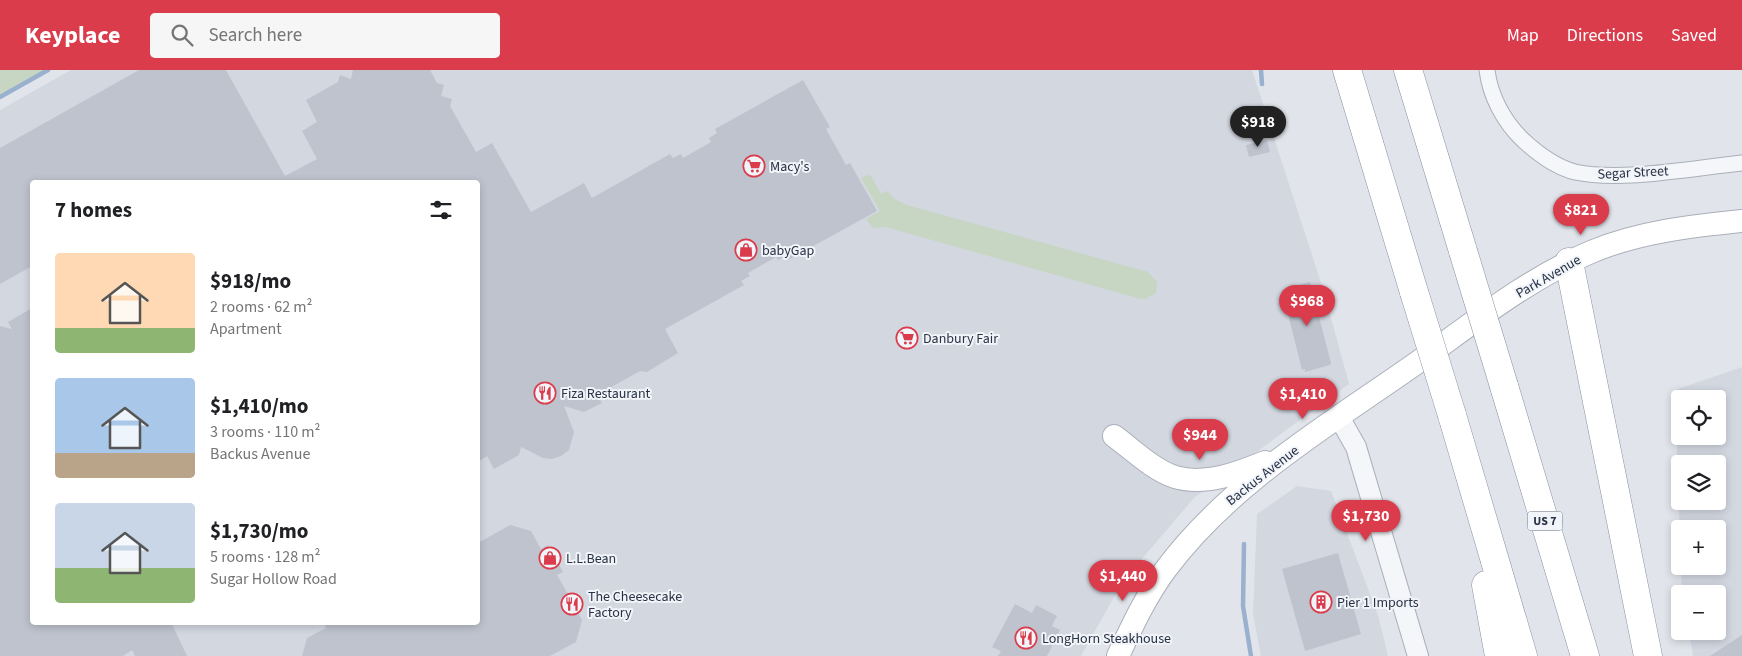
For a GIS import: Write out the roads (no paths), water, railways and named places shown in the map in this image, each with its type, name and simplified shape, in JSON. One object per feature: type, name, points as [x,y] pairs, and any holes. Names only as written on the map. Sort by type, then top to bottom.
[{"type":"highway","points":[[1347,70],[1523,656]]},
{"type":"highway","name":"US 7","points":[[1408,70],[1585,656]]},
{"type":"highway","points":[[1569,262],[1648,656]]},
{"type":"highway","points":[[1504,386],[1569,656]]},
{"type":"highway","points":[[1452,415],[1499,656]]},
{"type":"main road","name":"Park Avenue","points":[[1452,338],[1538,279],[1594,251],[1655,233],[1742,221]]},
{"type":"main road","name":"Backus Avenue","points":[[1118,656],[1138,613],[1153,587],[1194,535],[1228,501],[1290,452],[1452,338]]},
{"type":"main road","points":[[1114,436],[1164,472],[1188,479],[1203,480],[1238,472],[1290,452]]},
{"type":"street","name":"Segar Street","points":[[1487,70],[1494,95],[1503,116],[1517,134],[1540,154],[1573,171],[1616,176],[1742,163]]},
{"type":"street","points":[[1339,417],[1356,447],[1418,656]]},
{"type":"waterway","points":[[0,97],[48,70]]},
{"type":"waterway","points":[[1261,70],[1262,84]]},
{"type":"waterway","points":[[1244,544],[1243,606],[1251,656]]},
{"type":"place","name":"Macy's","points":[[754,166]]},
{"type":"place","name":"babyGap","points":[[746,250]]},
{"type":"place","name":"Danbury Fair","points":[[907,338]]},
{"type":"place","name":"Fiza Restaurant","points":[[545,393]]},
{"type":"place","name":"L.L.Bean","points":[[550,558]]},
{"type":"place","name":"Pier 1 Imports","points":[[1321,602]]},
{"type":"place","name":"The Cheesecake Factory","points":[[572,604]]},
{"type":"place","name":"LongHorn Steakhouse","points":[[1026,638]]}]
